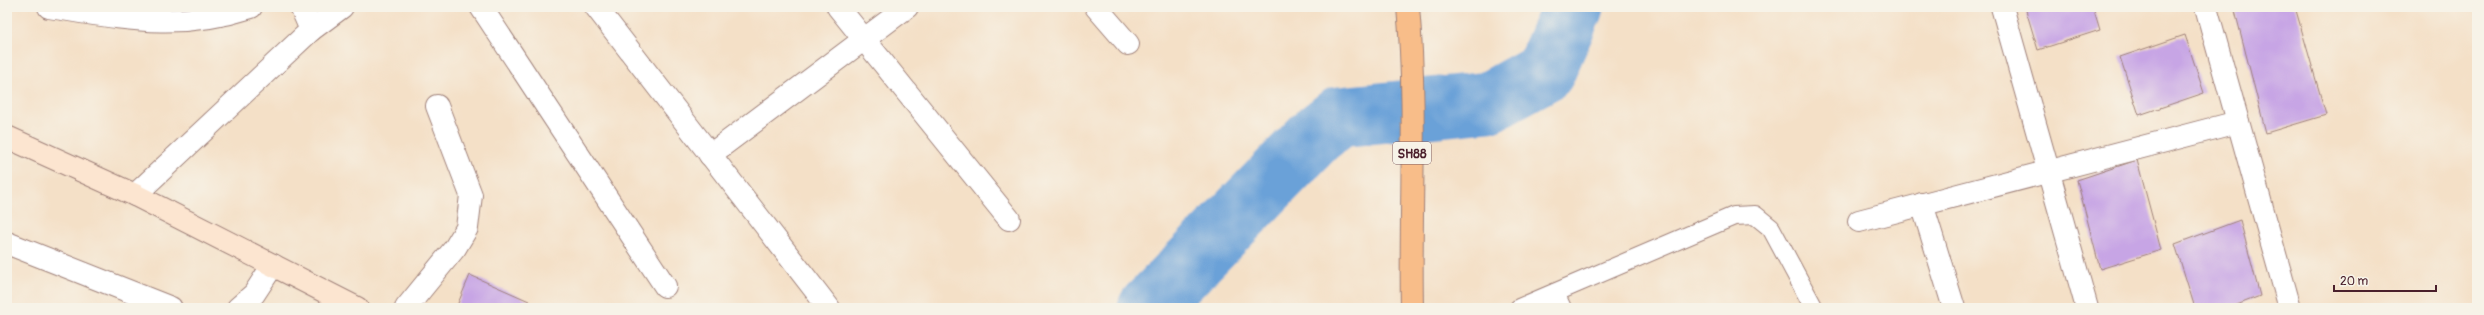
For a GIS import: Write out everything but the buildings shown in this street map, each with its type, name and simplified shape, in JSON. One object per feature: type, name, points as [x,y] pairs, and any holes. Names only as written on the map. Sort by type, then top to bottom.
[{"type":"main road","name":"SH88","points":[[1409,11],[1413,90],[1410,216],[1412,308]]},
{"type":"main road","points":[[7,137],[135,195],[357,308]]},
{"type":"street","points":[[49,7],[147,21],[177,22],[221,17],[251,7]]},
{"type":"street","points":[[301,7],[311,30]]},
{"type":"street","points":[[135,195],[311,30],[342,7]]},
{"type":"street","points":[[481,7],[664,286]]},
{"type":"street","points":[[596,7],[829,308]]},
{"type":"street","points":[[838,7],[863,40],[1009,219]]},
{"type":"street","points":[[710,155],[908,7]]},
{"type":"street","points":[[1096,7],[1128,44]]},
{"type":"street","points":[[2002,7],[2087,308]]},
{"type":"street","points":[[2206,7],[2290,308]]},
{"type":"street","points":[[406,308],[455,248],[467,228],[471,196],[437,106]]},
{"type":"street","points":[[1859,221],[2238,122]]},
{"type":"street","points":[[1922,204],[1954,308]]},
{"type":"street","points":[[7,243],[171,308]]},
{"type":"street","points":[[238,308],[254,294],[273,265]]},
{"type":"lane","points":[[1519,308],[1559,300],[1734,216],[1755,215],[1771,228],[1814,308]]},
{"type":"waterway","points":[[1148,308],[1316,135],[1339,117],[1489,102],[1545,71],[1573,7]]}]
